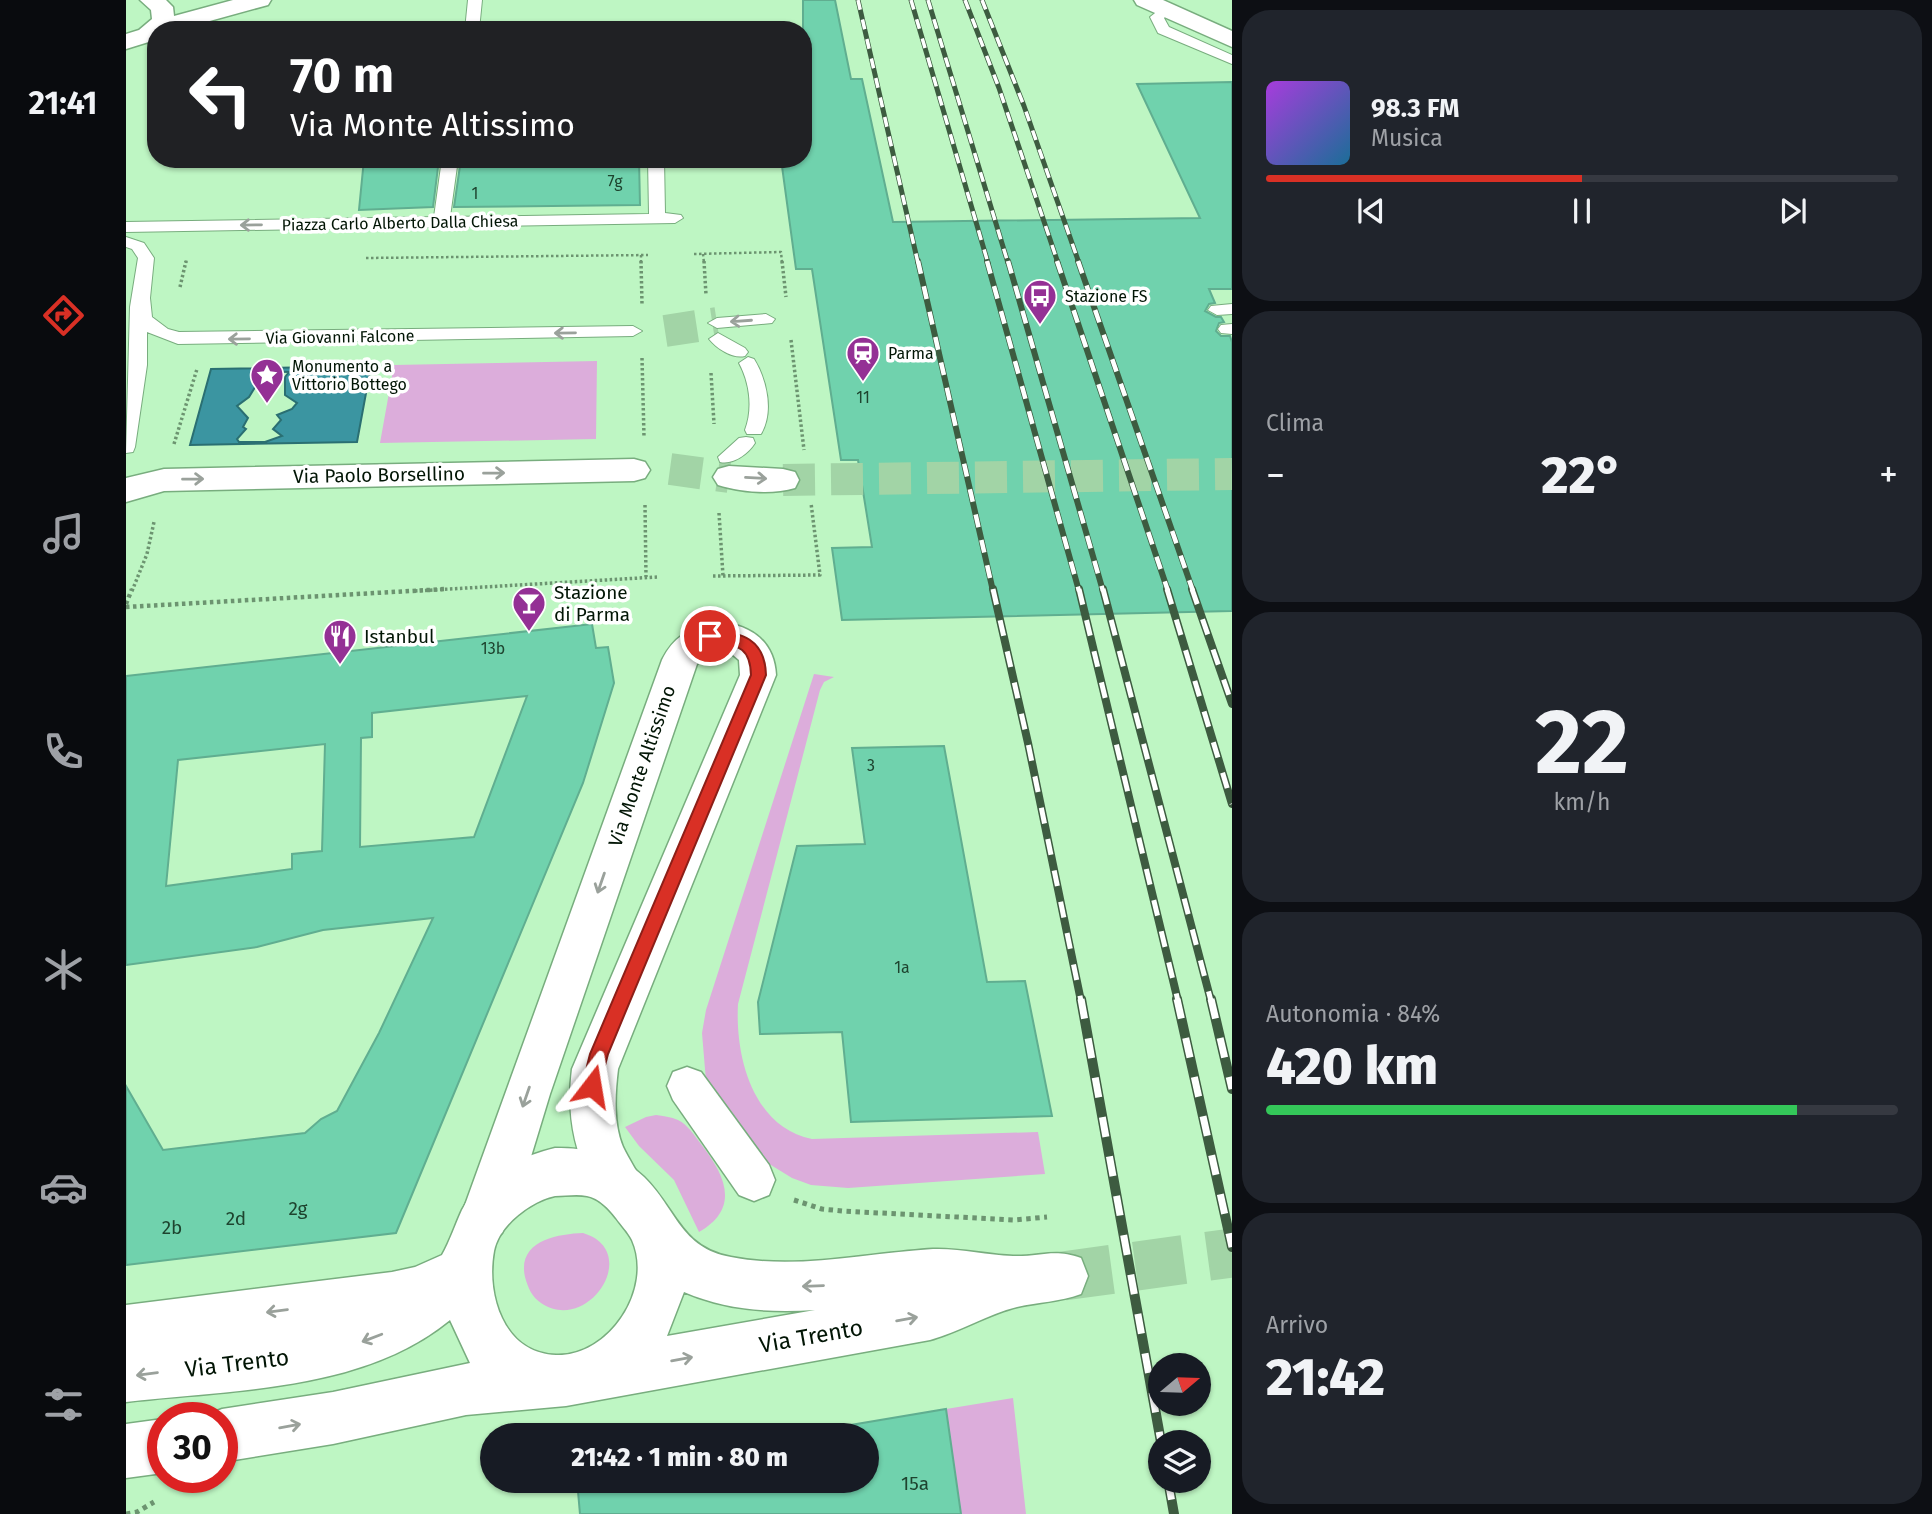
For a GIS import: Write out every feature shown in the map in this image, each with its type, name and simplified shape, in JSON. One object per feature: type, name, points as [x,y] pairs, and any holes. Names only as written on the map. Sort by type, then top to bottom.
[{"type":"main road","points":[[151,0],[197,0]]},
{"type":"main road","points":[[151,0],[162,7],[165,16],[159,21]]},
{"type":"main road","points":[[182,21],[260,0]]},
{"type":"main road","points":[[1155,5],[1232,40]]},
{"type":"main road","points":[[126,51],[142,36]]},
{"type":"main road","name":"Via Paolo Borsellino","points":[[126,491],[164,480],[641,470]]},
{"type":"main road","points":[[725,480],[783,480]]},
{"type":"main road","name":"Via Monte Altissimo","points":[[477,1234],[502,1173],[536,1068],[682,655],[688,646],[698,640],[723,636],[742,641],[752,649],[758,659],[758,675],[595,1069],[591,1103],[596,1137],[609,1172],[635,1205]]},
{"type":"main road","name":"Via Trento","points":[[126,1330],[406,1294],[444,1279],[464,1259],[497,1203],[534,1178],[555,1172],[578,1172],[598,1177],[635,1205],[672,1256],[701,1275],[741,1283],[818,1287],[935,1274],[1000,1282],[1045,1278],[1002,1287],[955,1308],[930,1315],[578,1377],[466,1389],[333,1418],[238,1433]]},
{"type":"main road","name":"Via Trento","points":[[477,1234],[467,1268],[467,1292],[472,1317],[482,1338],[498,1356],[518,1370],[541,1379],[578,1377],[614,1362],[634,1345],[649,1322],[659,1297],[662,1272],[659,1246],[635,1205]]},
{"type":"main road","name":"Via Trento","points":[[126,1376],[288,1357],[376,1337],[411,1318],[445,1292],[465,1263],[477,1234]]},
{"type":"main road","points":[[126,1451],[147,1448]]},
{"type":"street","points":[[687,1086],[754,1180]]},
{"type":"lane","points":[[473,21],[475,0]]},
{"type":"lane","points":[[1155,5],[1163,30],[1232,60]]},
{"type":"lane","points":[[441,222],[449,168]]},
{"type":"lane","points":[[656,168],[657,218]]},
{"type":"lane","name":"Piazza Carlo Alberto Dalla Chiesa","points":[[126,227],[675,218]]},
{"type":"lane","points":[[126,242],[138,246],[146,258],[139,302],[138,365],[126,447]]},
{"type":"lane","name":"Via Giovanni Falcone","points":[[139,302],[142,318],[148,326],[166,335],[191,339],[633,331]]},
{"type":"lane","points":[[718,331],[766,319]]},
{"type":"lane","points":[[718,331],[751,364],[757,429],[725,480]]},
{"type":"path","points":[[174,226],[191,240],[179,292]]},
{"type":"path","points":[[703,254],[706,306]]},
{"type":"path","points":[[641,255],[642,309]]},
{"type":"path","points":[[366,258],[648,255]]},
{"type":"path","points":[[642,349],[641,470],[646,578]]},
{"type":"path","points":[[173,448],[197,368]]},
{"type":"path","points":[[710,371],[714,424]]},
{"type":"path","points":[[723,576],[725,480]]},
{"type":"path","points":[[155,515],[147,554],[126,606],[657,577]]},
{"type":"path","points":[[713,576],[820,575]]},
{"type":"path","points":[[754,1180],[778,1193],[822,1209],[1014,1220],[1046,1217]]},
{"type":"shaded area","points":[[597,361],[596,439],[380,443],[394,365]]},
{"type":"shaded area","points":[[814,674],[834,677],[824,682],[820,690],[738,1004],[740,1046],[752,1087],[775,1120],[792,1132],[812,1139],[1038,1132],[1045,1174],[848,1188],[811,1185],[792,1178],[753,1154],[706,1081],[702,1033],[706,1010]]},
{"type":"shaded area","points":[[656,1115],[678,1120],[688,1127],[710,1156],[722,1179],[725,1191],[720,1212],[712,1223],[699,1232],[674,1180],[639,1146],[625,1127]]},
{"type":"shaded area","points":[[583,1233],[600,1242],[608,1256],[608,1271],[602,1287],[591,1300],[576,1308],[559,1310],[541,1303],[531,1292],[525,1277],[527,1255],[541,1242],[551,1238]]},
{"type":"shaded area","points":[[1013,1398],[1026,1514],[961,1514],[946,1409]]},
{"type":"water","points":[[371,366],[357,442],[190,445],[211,369]],"holes":[[[260,371],[289,372],[285,377],[285,395],[297,403],[292,409],[277,415],[281,420],[273,429],[282,436],[265,442],[239,442],[237,439],[246,429],[243,427],[248,418],[237,406],[249,397],[257,384],[255,376]]]},
{"type":"building","points":[[803,0],[835,0],[851,79],[862,79],[893,222],[1200,218],[1137,84],[1232,82],[1232,289],[1209,289],[1215,303],[1209,304],[1205,311],[1221,317],[1224,322],[1219,323],[1216,331],[1221,336],[1230,336],[1232,342],[1232,611],[842,620],[832,548],[872,547],[858,460],[841,460],[812,269],[796,269],[782,168],[812,168],[812,21],[803,21]]},
{"type":"building","points":[[363,168],[438,168],[433,207],[359,210]]},
{"type":"building","points":[[460,168],[639,168],[640,205],[454,207]]},
{"type":"building","points":[[592,624],[596,648],[608,647],[614,683],[583,783],[396,1233],[126,1265],[126,1086],[163,1150],[305,1133],[321,1119],[337,1111],[379,1033],[433,918],[323,930],[257,947],[126,965],[126,676]],"holes":[[[527,696],[474,837],[360,847],[361,738],[372,737],[372,713]],[[325,744],[322,851],[292,854],[292,869],[166,886],[178,760]]]},
{"type":"building","points":[[944,746],[987,982],[1025,981],[1052,1116],[851,1122],[842,1032],[760,1034],[758,1002],[797,846],[865,844],[852,748]]},
{"type":"building","points":[[946,1409],[961,1514],[580,1514],[578,1493],[879,1493],[879,1423],[863,1423]]},
{"type":"tunnel","points":[[665,331],[717,323]]},
{"type":"tunnel","points":[[670,469],[729,477]]},
{"type":"tunnel","points":[[783,480],[1232,474]]},
{"type":"tunnel","points":[[1063,1276],[1232,1253]]},
{"type":"railway","points":[[858,0],[918,263]]},
{"type":"railway","points":[[911,0],[988,263]]},
{"type":"railway","points":[[928,0],[1008,263]]},
{"type":"railway","points":[[965,0],[999,88],[1058,263]]},
{"type":"railway","points":[[982,0],[1024,106],[1079,263]]},
{"type":"railway","points":[[918,261],[993,591]]},
{"type":"railway","points":[[987,261],[1079,591]]},
{"type":"railway","points":[[1008,261],[1103,591]]},
{"type":"railway","points":[[1057,261],[1168,591]]},
{"type":"railway","points":[[1078,261],[1193,591]]},
{"type":"railway","points":[[993,589],[1081,1001]]},
{"type":"railway","points":[[1079,589],[1178,1001]]},
{"type":"railway","points":[[1103,589],[1211,1001]]},
{"type":"railway","points":[[1167,589],[1232,804]]},
{"type":"railway","points":[[1192,589],[1232,704]]},
{"type":"railway","points":[[1081,999],[1159,1430]]},
{"type":"railway","points":[[1177,999],[1232,1247]]},
{"type":"railway","points":[[1211,999],[1232,1089]]},
{"type":"railway","points":[[1170,1493],[1174,1514]]},
{"type":"place","name":"Stazione FS","points":[[1040,326]]},
{"type":"place","name":"Parma","points":[[863,383]]},
{"type":"place","name":"Monumento a Vittorio Bottego","points":[[267,405]]},
{"type":"place","name":"Stazione di Parma","points":[[529,633]]},
{"type":"place","name":"Istanbul","points":[[340,666]]},
{"type":"route","points":[[592,1086],[599,1054],[758,675],[758,659],[750,647],[730,637],[710,636]]}]
